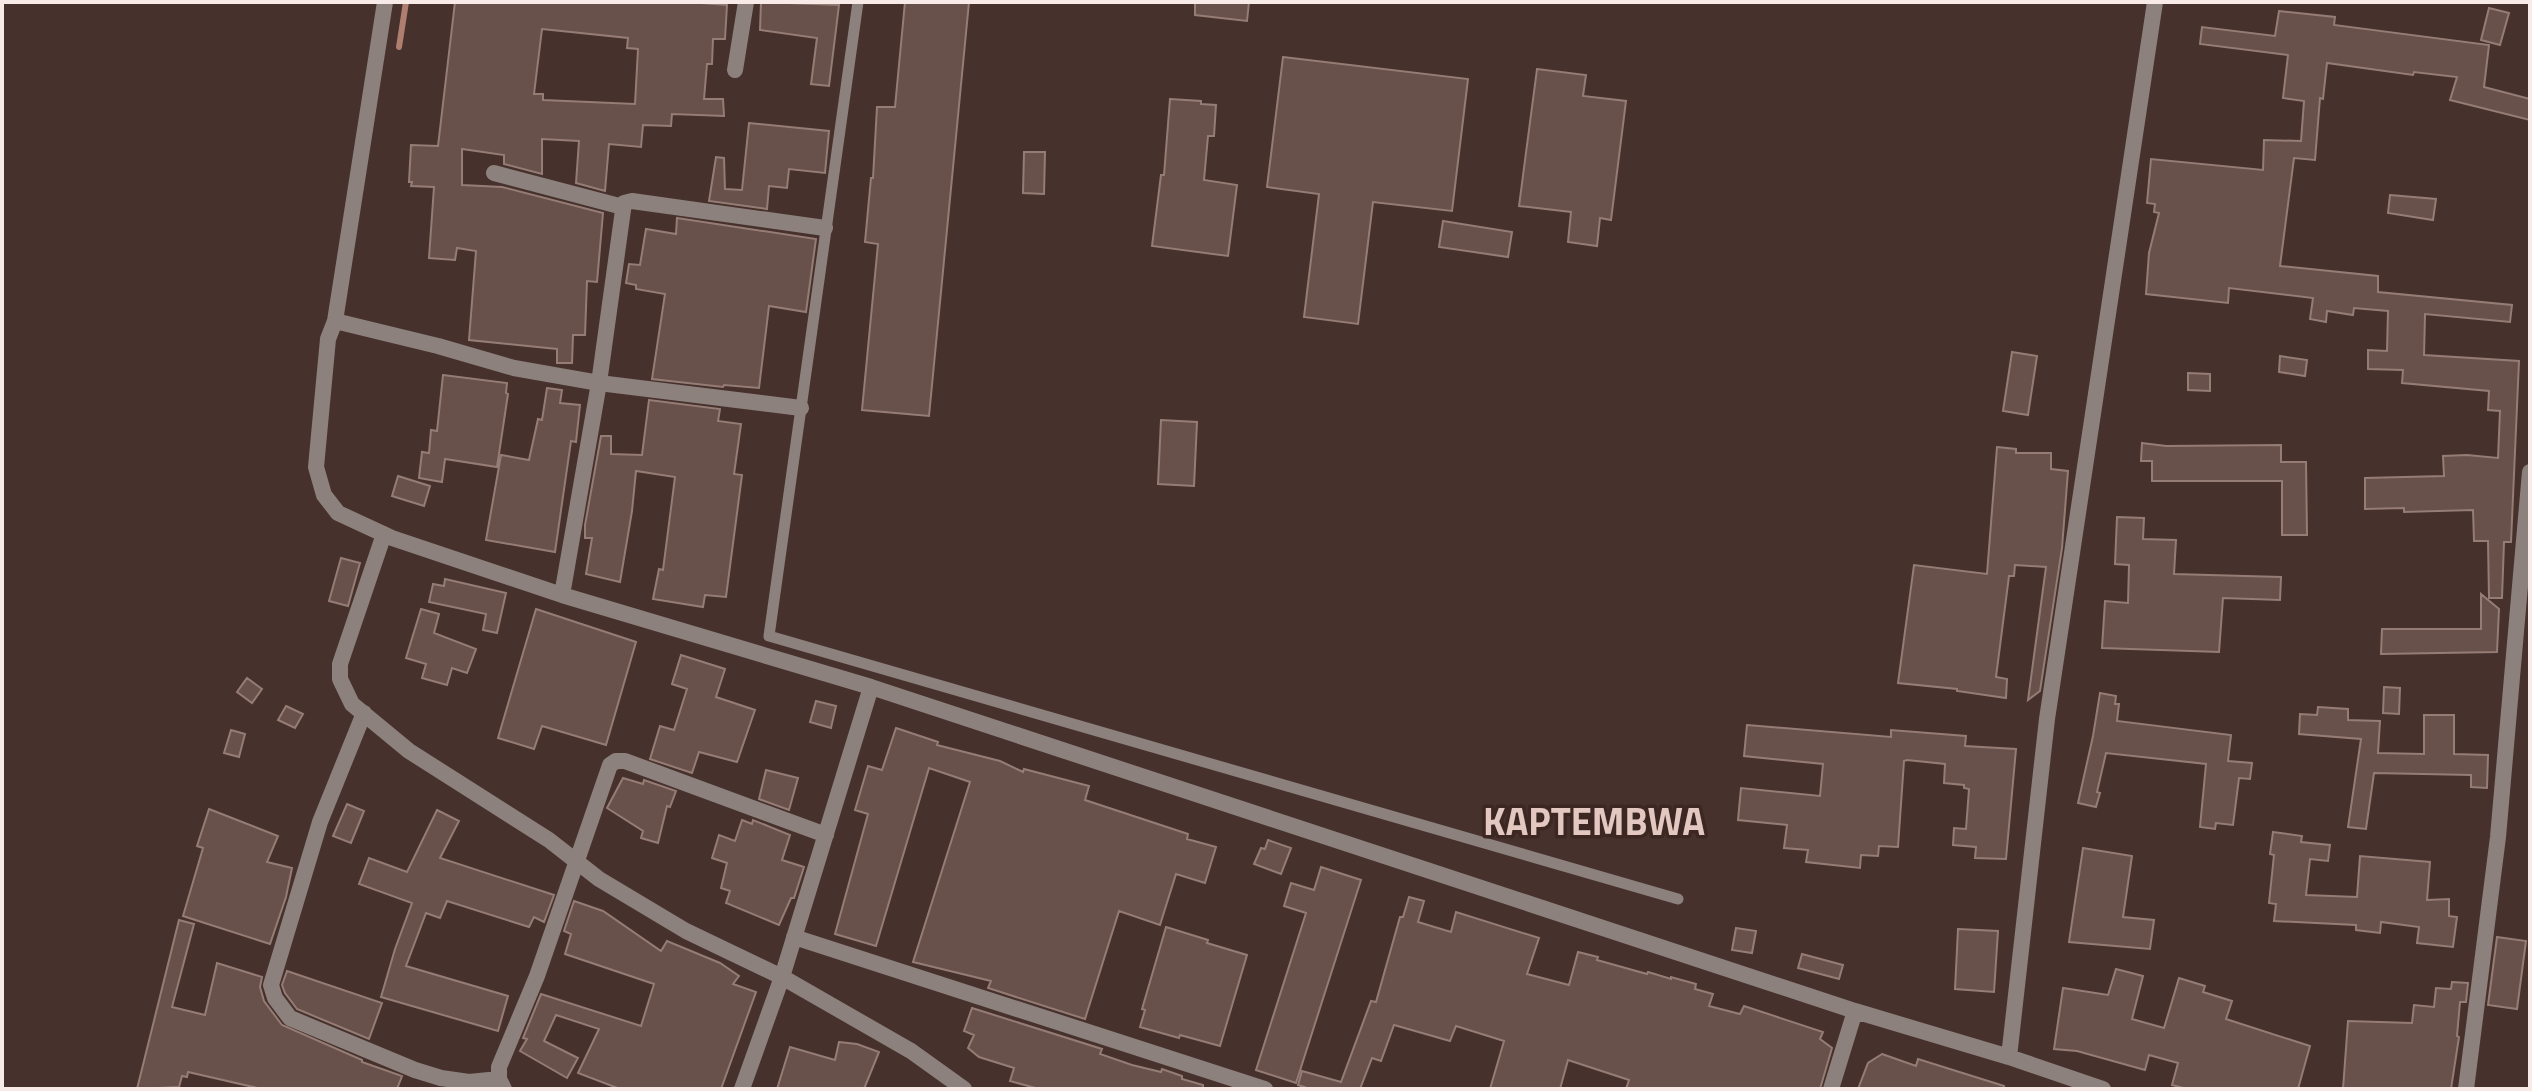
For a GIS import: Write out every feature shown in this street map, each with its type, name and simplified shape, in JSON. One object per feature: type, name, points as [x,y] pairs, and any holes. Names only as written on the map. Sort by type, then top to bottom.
[{"type":"street","points":[[385,2],[335,321],[328,339],[316,467],[324,495],[338,513],[384,534],[562,595],[871,687],[1855,1011],[2103,1089]]},
{"type":"street","points":[[735,70],[746,2]]},
{"type":"street","points":[[2009,1057],[2047,719],[2155,2]]},
{"type":"street","points":[[494,173],[623,207]]},
{"type":"street","points":[[562,595],[599,383],[624,203],[632,201],[825,228]]},
{"type":"street","points":[[335,321],[514,368],[599,383],[801,408]]},
{"type":"street","points":[[2466,1089],[2498,837],[2530,472]]},
{"type":"street","points":[[384,534],[340,664],[340,679],[352,704],[409,751],[549,840],[578,864],[686,931],[782,977],[911,1051],[964,1089]]},
{"type":"street","points":[[742,1089],[782,977],[871,687]]},
{"type":"street","points":[[364,713],[320,822],[271,985],[275,998],[290,1018],[441,1078],[502,1084],[499,1067],[537,976],[578,864],[605,774],[616,761],[625,761],[826,835]]},
{"type":"street","points":[[794,937],[1265,1089]]},
{"type":"street","points":[[1831,1089],[1855,1011]]},
{"type":"lane","points":[[858,2],[769,636],[1678,899]]},
{"type":"building","points":[[455,2],[688,2],[727,5],[725,39],[713,39],[712,64],[707,64],[704,99],[723,99],[724,116],[672,114],[671,126],[643,125],[641,147],[609,144],[605,191],[576,183],[579,141],[542,139],[542,174],[504,164],[504,155],[462,149],[462,185],[502,187],[603,213],[597,282],[587,281],[585,335],[573,335],[572,363],[557,363],[557,349],[469,340],[476,251],[457,248],[455,260],[429,258],[434,187],[411,186],[412,182],[409,182],[411,145],[438,146]],"holes":[[[542,29],[628,38],[627,48],[638,49],[635,104],[543,100],[543,94],[534,94]]]},
{"type":"building","points":[[761,2],[839,5],[829,86],[811,84],[817,38],[760,30]]},
{"type":"building","points":[[905,2],[969,2],[929,416],[862,410],[878,244],[865,242],[877,107],[895,107]]},
{"type":"building","points":[[1195,2],[1249,2],[1247,21],[1195,15]]},
{"type":"building","points":[[2489,8],[2509,13],[2500,45],[2481,40]]},
{"type":"building","points":[[2279,11],[2335,17],[2334,25],[2489,45],[2484,87],[2530,99],[2530,120],[2450,100],[2457,77],[2414,72],[2413,75],[2327,63],[2323,99],[2320,98],[2315,160],[2294,158],[2280,266],[2378,276],[2378,292],[2512,305],[2510,322],[2425,314],[2424,355],[2519,361],[2511,542],[2504,542],[2502,598],[2489,598],[2488,541],[2474,541],[2473,510],[2404,512],[2404,508],[2365,509],[2365,478],[2444,476],[2443,456],[2498,458],[2500,411],[2488,410],[2489,391],[2402,383],[2403,370],[2368,369],[2368,350],[2387,351],[2388,311],[2354,308],[2353,315],[2327,311],[2326,322],[2310,319],[2313,298],[2229,288],[2228,303],[2146,294],[2149,253],[2159,213],[2154,212],[2155,204],[2147,203],[2151,159],[2263,170],[2264,140],[2301,141],[2304,101],[2283,98],[2288,55],[2200,44],[2202,27],[2275,36]]},
{"type":"building","points":[[1283,57],[1468,79],[1452,211],[1373,202],[1358,324],[1304,317],[1319,194],[1267,187]]},
{"type":"building","points":[[1537,69],[1586,75],[1583,96],[1626,101],[1611,220],[1600,218],[1597,246],[1568,242],[1571,212],[1519,206]]},
{"type":"building","points":[[1170,99],[1216,105],[1214,136],[1208,136],[1204,180],[1237,185],[1228,256],[1152,246],[1161,175],[1164,175]]},
{"type":"building","points":[[749,123],[829,131],[825,173],[789,169],[787,188],[769,186],[767,209],[709,201],[716,157],[724,158],[725,189],[742,190]]},
{"type":"building","points":[[1024,152],[1045,152],[1044,194],[1023,193]]},
{"type":"building","points":[[2390,195],[2436,199],[2433,220],[2388,213]]},
{"type":"building","points":[[677,218],[816,239],[806,312],[769,306],[759,388],[652,379],[665,294],[636,289],[636,285],[626,283],[629,264],[640,265],[646,229],[676,234]]},
{"type":"building","points":[[1443,221],[1512,232],[1508,257],[1439,247]]},
{"type":"building","points":[[2012,352],[2037,356],[2028,415],[2003,411]]},
{"type":"building","points":[[2280,356],[2307,360],[2305,376],[2279,372]]},
{"type":"building","points":[[2188,373],[2210,374],[2210,391],[2188,390]]},
{"type":"building","points":[[443,375],[507,383],[508,394],[497,467],[445,459],[442,482],[419,478],[422,452],[429,453],[431,430],[437,431]]},
{"type":"building","points":[[547,388],[562,390],[560,403],[580,405],[576,442],[571,441],[555,552],[486,540],[501,455],[529,460],[538,419],[542,420]]},
{"type":"building","points":[[649,400],[720,409],[718,421],[741,424],[734,474],[742,475],[726,597],[705,595],[703,607],[653,599],[659,569],[663,570],[675,477],[636,471],[620,582],[586,574],[592,538],[585,538],[585,525],[601,436],[611,436],[611,454],[642,455]]},
{"type":"building","points":[[1161,420],[1197,422],[1194,486],[1158,484]]},
{"type":"building","points":[[2142,443],[2166,446],[2281,445],[2281,462],[2306,462],[2307,535],[2282,535],[2282,481],[2152,481],[2152,461],[2141,461]]},
{"type":"building","points":[[1997,447],[2016,449],[2016,453],[2051,453],[2051,469],[2068,471],[2062,548],[2040,691],[2028,700],[2046,567],[2015,565],[2014,576],[2009,576],[1996,677],[2007,679],[2006,698],[1898,683],[1914,565],[1987,574]]},
{"type":"building","points":[[398,476],[430,486],[424,506],[392,496]]},
{"type":"building","points":[[2117,517],[2144,518],[2143,539],[2176,540],[2174,574],[2281,577],[2280,600],[2223,598],[2219,652],[2102,648],[2105,601],[2128,603],[2129,565],[2115,564]]},
{"type":"building","points":[[341,558],[360,563],[348,606],[329,601]]},
{"type":"building","points":[[445,579],[506,593],[497,633],[483,630],[486,614],[429,602],[433,584],[444,586]]},
{"type":"building","points":[[2481,594],[2499,609],[2497,652],[2381,654],[2382,629],[2481,629]]},
{"type":"building","points":[[421,609],[439,614],[434,633],[476,649],[467,673],[452,668],[447,685],[422,678],[426,664],[406,658]]},
{"type":"building","points":[[536,609],[636,642],[606,745],[542,726],[534,749],[498,738]]},
{"type":"building","points":[[681,655],[725,669],[716,697],[755,710],[737,762],[699,752],[692,773],[650,759],[660,726],[674,730],[687,689],[672,684]]},
{"type":"building","points":[[247,678],[262,689],[252,703],[237,692]]},
{"type":"building","points":[[2384,687],[2400,688],[2399,714],[2383,713]]},
{"type":"building","points":[[2100,693],[2116,696],[2115,704],[2119,704],[2117,721],[2231,735],[2228,761],[2252,763],[2250,779],[2239,778],[2233,825],[2216,823],[2215,829],[2200,827],[2206,764],[2106,753],[2096,807],[2078,803]]},
{"type":"building","points":[[816,701],[836,706],[831,728],[810,722]]},
{"type":"building","points":[[286,706],[303,714],[295,728],[278,720]]},
{"type":"building","points":[[2318,707],[2348,709],[2348,720],[2380,721],[2378,753],[2424,754],[2424,715],[2454,715],[2454,754],[2488,755],[2487,788],[2471,787],[2471,775],[2374,773],[2366,829],[2348,827],[2361,739],[2299,734],[2300,714],[2317,715]]},
{"type":"building","points":[[1747,725],[1891,737],[1891,730],[1966,736],[1965,746],[2016,749],[2006,859],[1975,858],[1976,847],[1953,845],[1954,828],[1966,829],[1969,789],[1964,785],[1944,783],[1945,764],[1907,760],[1904,761],[1898,847],[1879,846],[1878,856],[1861,855],[1860,868],[1806,862],[1808,850],[1784,848],[1787,825],[1738,820],[1741,788],[1820,796],[1823,764],[1744,756]]},
{"type":"building","points":[[896,728],[938,742],[937,745],[1000,761],[1023,772],[1024,769],[1089,786],[1085,800],[1188,834],[1187,839],[1216,847],[1205,883],[1176,874],[1160,925],[1119,911],[1085,1019],[988,988],[991,981],[913,962],[970,782],[929,768],[876,946],[835,934],[868,814],[855,810],[868,766],[882,770]]},
{"type":"building","points":[[231,730],[245,734],[239,757],[224,753]]},
{"type":"building","points":[[766,770],[798,778],[789,810],[759,799]]},
{"type":"building","points":[[623,778],[643,784],[644,780],[676,791],[670,807],[667,806],[658,843],[641,838],[643,831],[607,808]]},
{"type":"building","points":[[347,804],[364,811],[351,843],[333,836]]},
{"type":"building","points":[[209,809],[278,836],[267,862],[292,868],[270,944],[183,916],[203,848],[197,846]]},
{"type":"building","points":[[437,810],[459,821],[440,858],[554,895],[544,922],[534,917],[529,927],[447,901],[440,918],[426,913],[406,966],[508,996],[498,1031],[381,997],[412,903],[359,884],[369,858],[407,872]]},
{"type":"building","points":[[742,820],[752,824],[753,820],[790,835],[782,860],[804,867],[794,898],[791,898],[779,925],[726,903],[730,891],[721,888],[727,863],[712,858],[719,835],[735,841]]},
{"type":"building","points":[[2273,832],[2302,836],[2301,842],[2330,845],[2328,861],[2310,859],[2306,895],[2357,897],[2360,856],[2430,862],[2427,900],[2449,899],[2449,916],[2457,917],[2453,947],[2417,943],[2419,927],[2381,922],[2380,933],[2356,930],[2356,925],[2274,921],[2276,904],[2269,903]]},
{"type":"building","points":[[1268,840],[1291,848],[1281,874],[1254,864]]},
{"type":"building","points":[[2083,848],[2132,856],[2123,917],[2154,920],[2150,949],[2069,942]]},
{"type":"building","points":[[1321,867],[1361,880],[1296,1083],[1256,1070],[1306,913],[1284,906],[1291,883],[1314,890]]},
{"type":"building","points":[[1409,897],[1424,901],[1418,922],[1451,932],[1456,912],[1539,938],[1527,974],[1569,985],[1578,952],[1647,974],[1696,984],[1695,989],[1713,994],[1709,1006],[1740,1014],[1744,1006],[1823,1032],[1820,1039],[1832,1048],[1820,1089],[1626,1089],[1629,1080],[1568,1060],[1560,1089],[1490,1089],[1504,1041],[1456,1026],[1450,1041],[1394,1025],[1381,1061],[1372,1058],[1360,1089],[1310,1089],[1298,1085],[1302,1071],[1341,1082],[1371,1001],[1376,1002],[1400,917],[1403,917]]},
{"type":"building","points":[[574,901],[603,911],[661,951],[667,941],[720,963],[739,976],[733,984],[756,992],[721,1089],[620,1089],[578,1073],[599,1029],[556,1015],[544,1041],[578,1058],[567,1078],[520,1051],[527,1039],[523,1038],[541,994],[641,1026],[654,984],[565,954],[571,934],[564,931]]},
{"type":"building","points":[[179,920],[194,924],[172,1007],[205,1015],[217,963],[262,977],[260,987],[264,1001],[282,1025],[362,1062],[402,1076],[397,1089],[262,1089],[188,1072],[187,1077],[182,1076],[179,1087],[137,1089]]},
{"type":"building","points":[[1166,927],[1247,955],[1220,1046],[1140,1027],[1145,1010],[1142,1009]]},
{"type":"building","points":[[1736,928],[1756,931],[1752,953],[1732,950]]},
{"type":"building","points":[[1958,929],[1998,931],[1994,992],[1955,989]]},
{"type":"building","points":[[2497,937],[2526,941],[2517,1009],[2488,1005]]},
{"type":"building","points":[[1802,954],[1843,965],[1839,979],[1798,968]]},
{"type":"building","points":[[2116,969],[2143,976],[2132,1019],[2164,1028],[2179,978],[2205,986],[2203,992],[2232,1001],[2226,1019],[2310,1046],[2298,1089],[2187,1089],[2172,1085],[2178,1063],[2149,1055],[2145,1070],[2077,1051],[2054,1049],[2063,988],[2108,995]]},
{"type":"building","points":[[287,971],[382,1003],[369,1039],[297,1009],[282,985]]},
{"type":"building","points":[[2452,982],[2468,983],[2466,1002],[2460,1002],[2459,1037],[2451,1089],[2343,1089],[2348,1021],[2412,1023],[2414,1005],[2434,1007],[2436,988],[2451,989]]},
{"type":"building","points":[[972,1008],[1102,1049],[1100,1054],[1132,1065],[1161,1072],[1162,1069],[1182,1076],[1182,1079],[1203,1085],[1203,1089],[1039,1089],[1010,1081],[1014,1068],[979,1057],[968,1048],[974,1035],[964,1031]]},
{"type":"building","points":[[839,1042],[857,1044],[879,1052],[864,1089],[777,1089],[790,1047],[835,1060]]},
{"type":"building","points":[[1882,1054],[1916,1066],[1918,1059],[2004,1086],[2003,1089],[1858,1089],[1868,1063]]},
{"type":"waterway","points":[[399,47],[406,2]]},
{"type":"district","name":"KAPTEMBWA","points":[[1594,821]]}]
